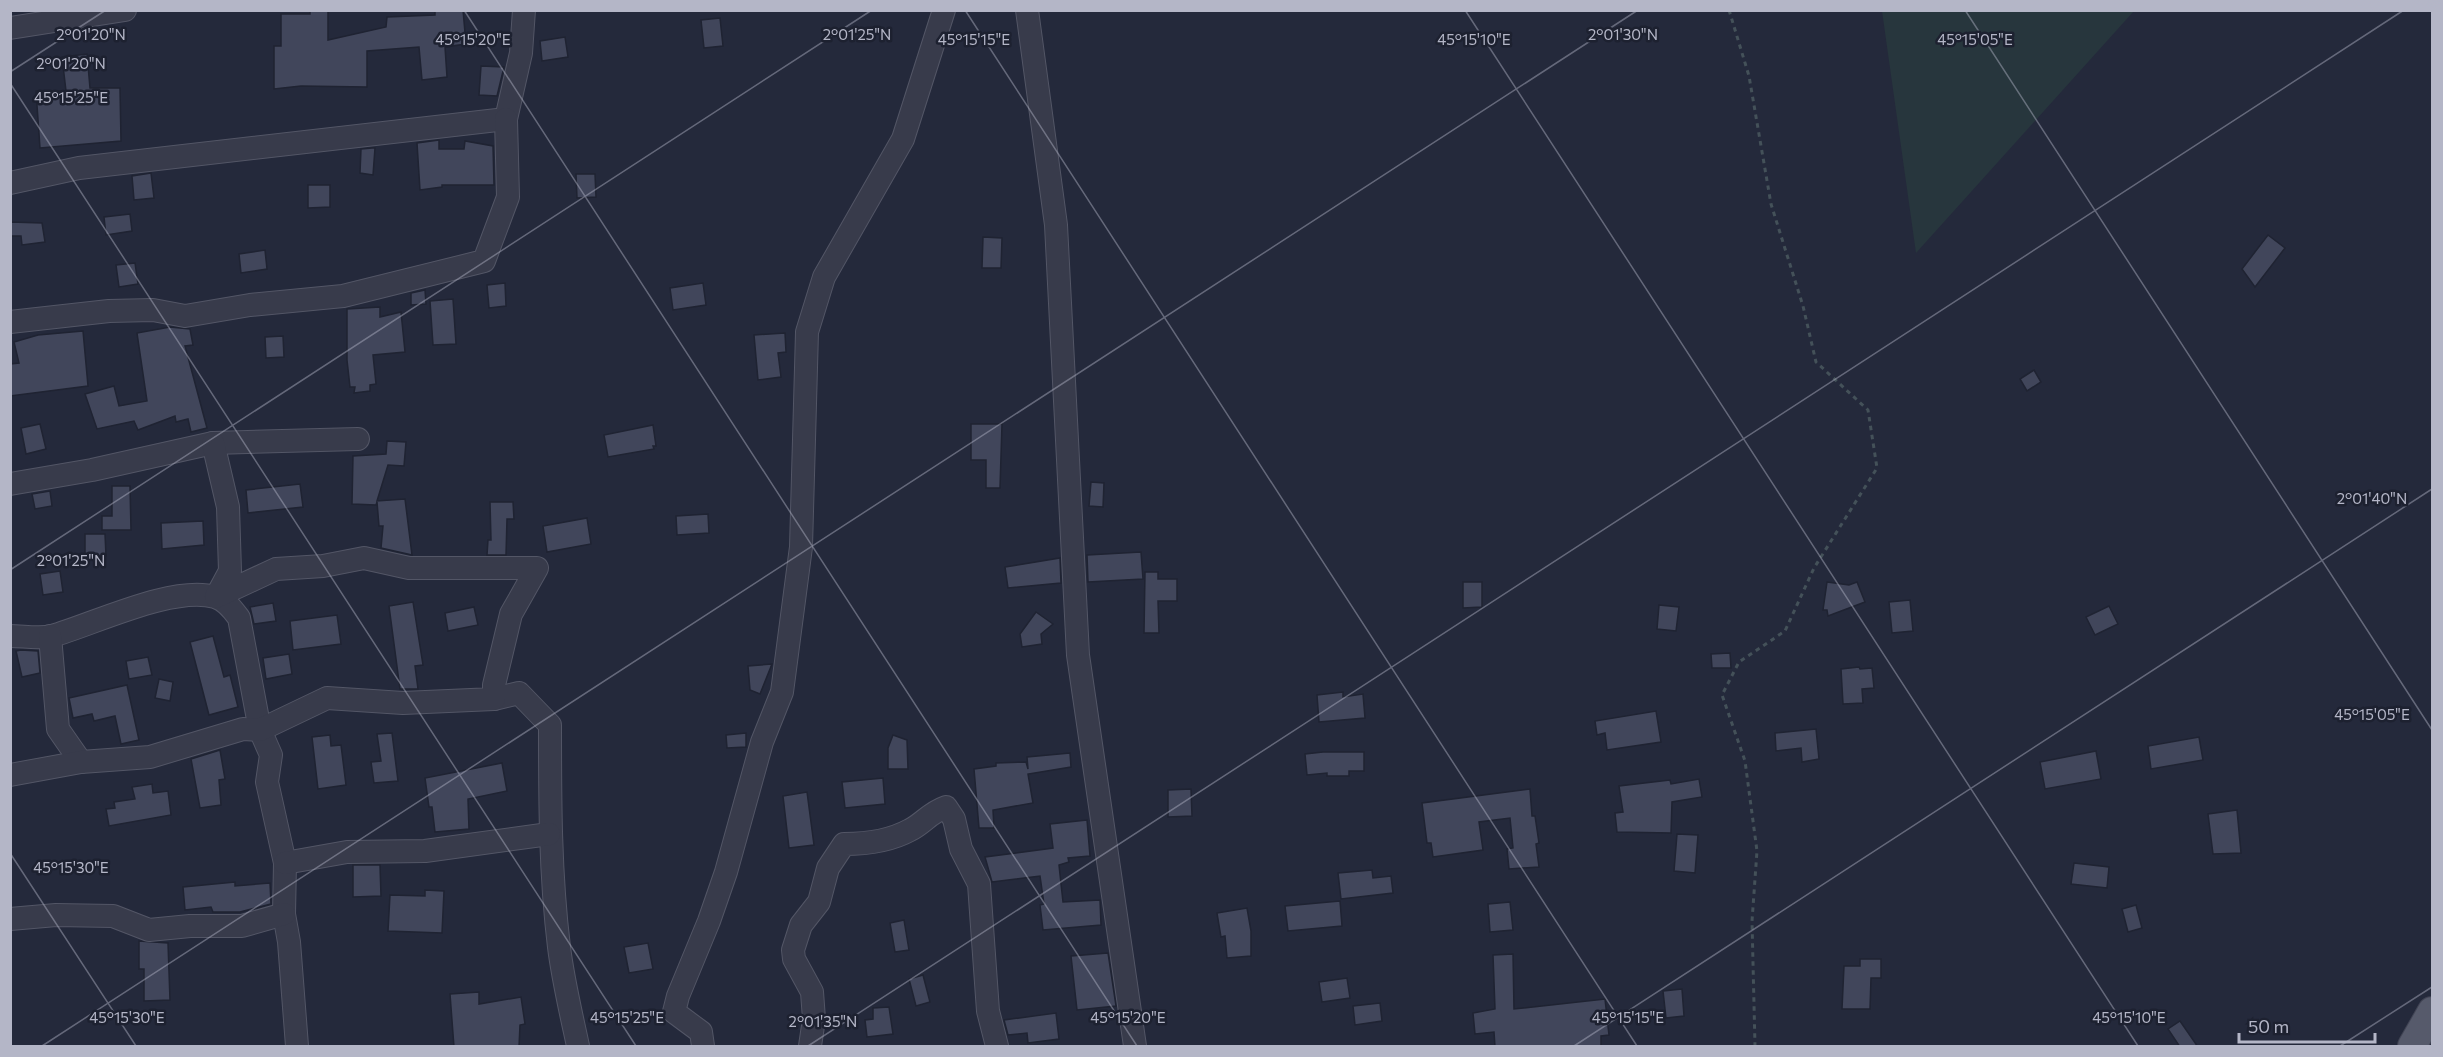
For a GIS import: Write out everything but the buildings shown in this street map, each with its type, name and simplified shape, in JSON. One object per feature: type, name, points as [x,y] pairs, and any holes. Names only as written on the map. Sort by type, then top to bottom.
[{"type":"main road","points":[[2412,1047],[2433,1011]]},
{"type":"street","points":[[10,28],[124,10]]},
{"type":"street","points":[[10,322],[109,311],[153,310],[185,316],[250,305],[343,296],[484,261],[508,197],[506,119],[521,53],[524,10]]},
{"type":"street","points":[[703,1047],[701,1032],[674,1012],[678,996],[712,911],[762,742],[782,692],[801,547],[807,332],[824,276],[903,139],[944,10]]},
{"type":"street","points":[[1027,10],[1056,225],[1078,655],[1135,1047]]},
{"type":"street","points":[[10,183],[80,168],[506,119]]},
{"type":"street","points":[[10,484],[92,470],[213,443],[357,439]]},
{"type":"street","points":[[213,443],[228,507],[230,572],[216,597]]},
{"type":"street","points":[[216,597],[276,569],[323,566],[364,558],[409,568],[537,568],[511,614],[494,685],[494,699]]},
{"type":"street","points":[[10,636],[50,636],[89,621],[189,595],[216,597],[228,604],[239,618],[260,730],[271,755],[267,782],[285,863],[284,914],[290,942],[297,1047]]},
{"type":"street","points":[[50,636],[58,729],[81,762]]},
{"type":"street","points":[[10,775],[81,762],[150,757],[243,729],[260,730],[327,698],[403,703],[494,699],[519,693],[550,725],[549,834],[559,948],[578,1047]]},
{"type":"street","points":[[810,1047],[814,1019],[812,992],[794,958],[793,950],[801,925],[819,902],[828,868],[844,844],[885,840],[912,830],[931,812],[946,807],[954,819],[961,849],[979,884],[988,1011],[997,1047]]},
{"type":"street","points":[[285,863],[347,852],[425,851],[549,834]]},
{"type":"street","points":[[10,919],[56,915],[113,916],[149,930],[190,926],[242,926],[284,914]]},
{"type":"path","points":[[1728,10],[1749,76],[1771,204],[1803,306],[1816,362],[1868,410],[1877,468],[1814,568],[1785,631],[1739,662],[1722,695],[1745,761],[1758,851],[1752,921],[1755,1047]]},
{"type":"shaded area","points":[[1882,10],[2134,11],[1916,253]]}]
